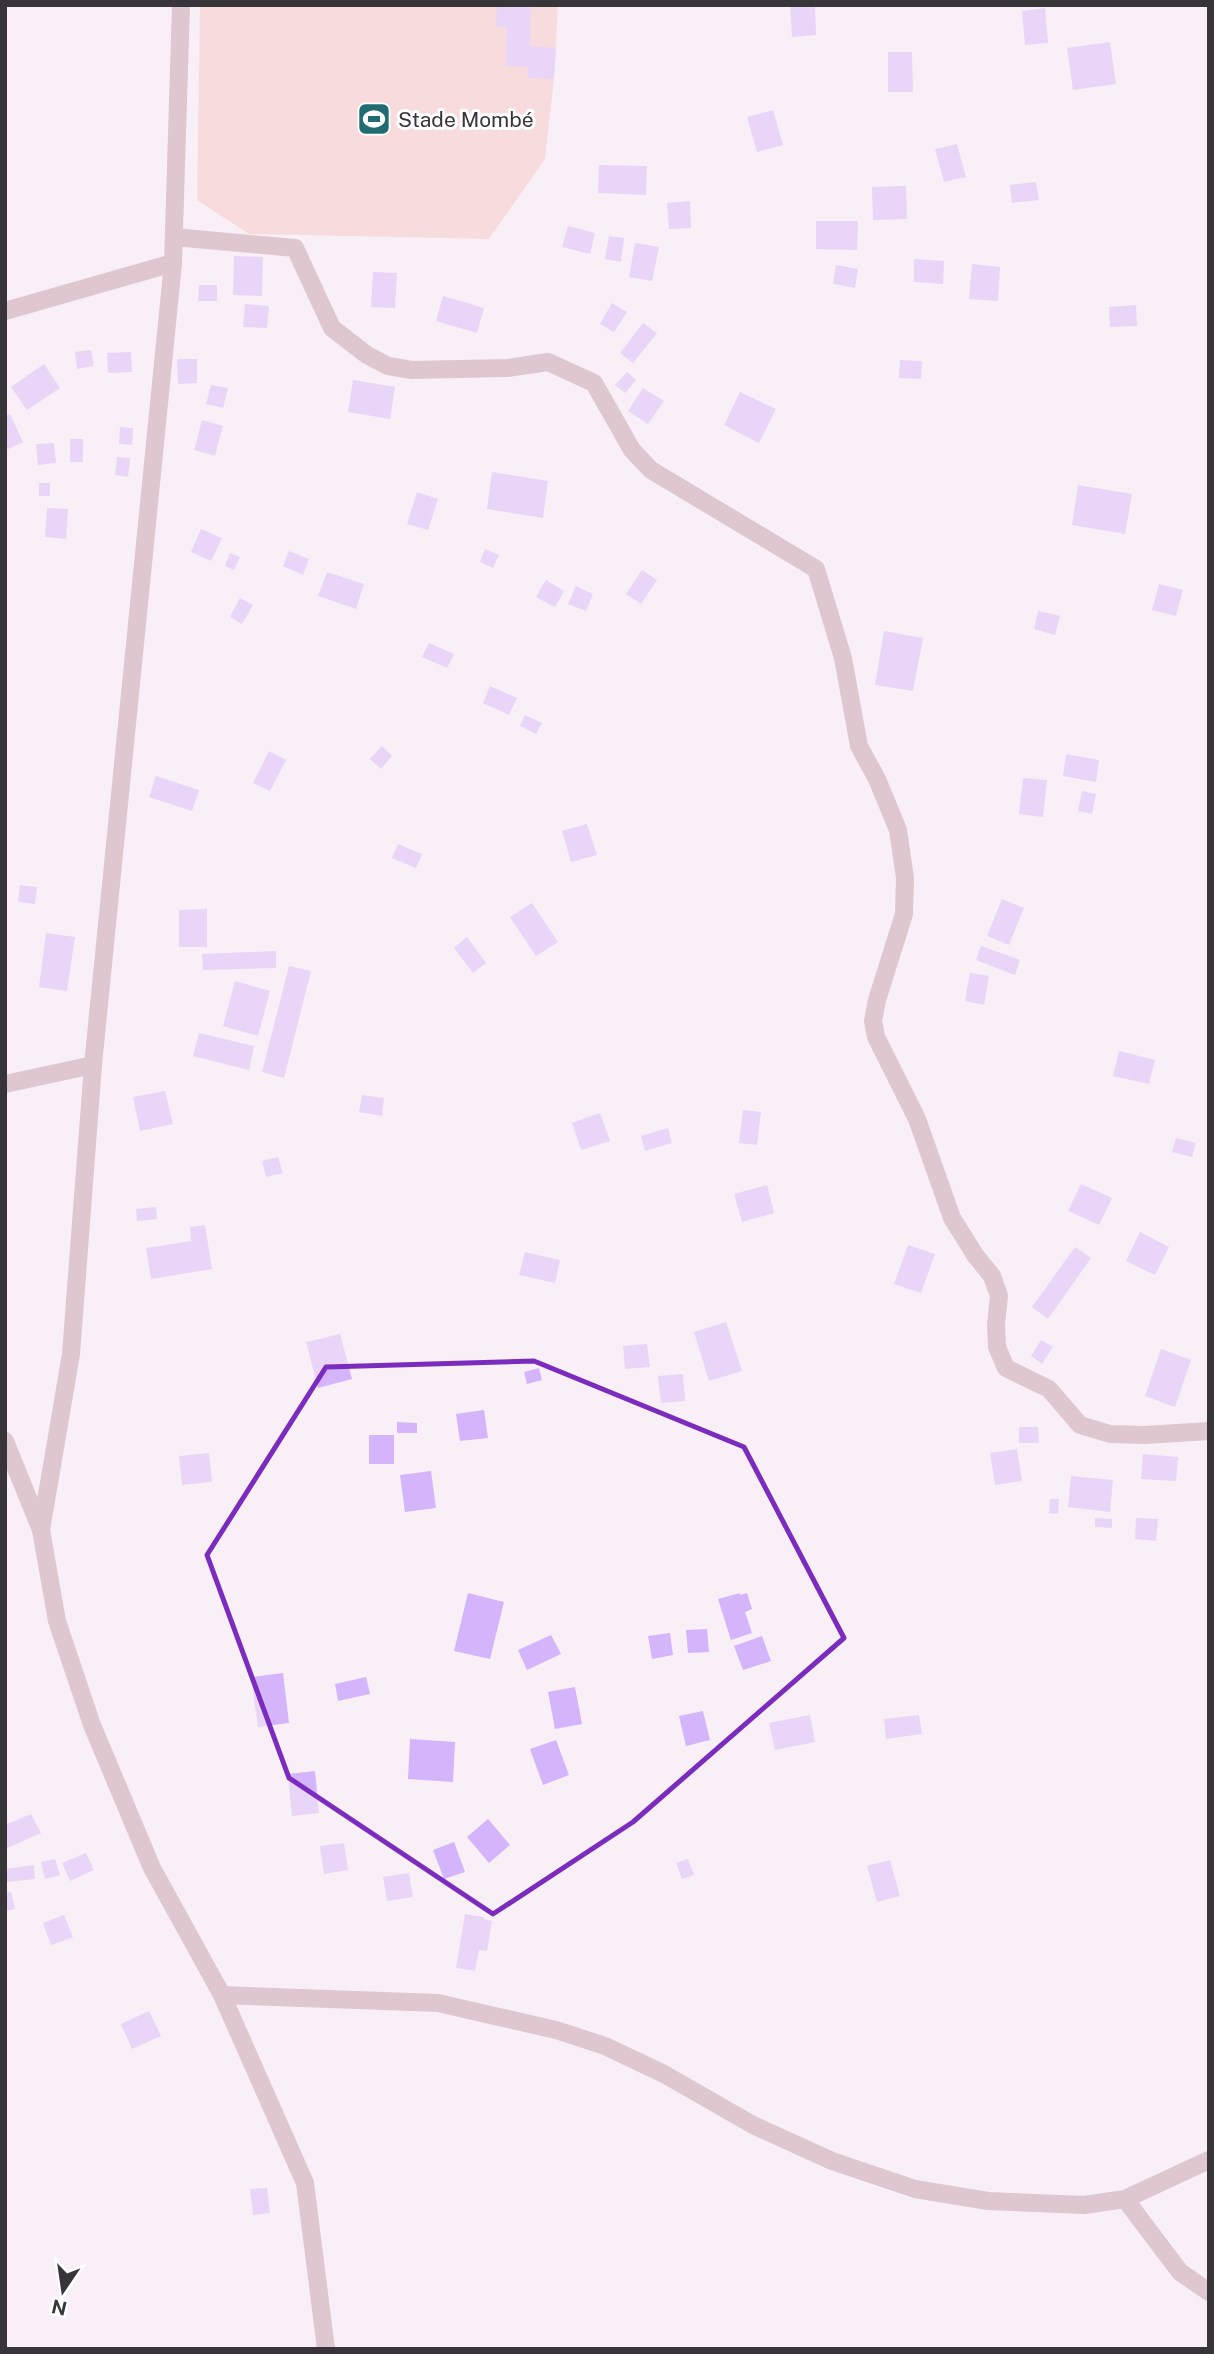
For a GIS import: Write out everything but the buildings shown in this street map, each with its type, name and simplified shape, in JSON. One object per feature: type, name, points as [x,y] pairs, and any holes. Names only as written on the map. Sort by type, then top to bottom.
[{"type":"street","points":[[41,1530],[71,1354],[93,1065],[173,263],[181,5]]},
{"type":"street","points":[[174,237],[295,248],[332,328],[367,355],[388,366],[412,370],[507,368],[548,362],[594,383],[632,450],[651,470],[816,569],[843,658],[859,746],[877,779],[898,830],[905,878],[904,914],[875,1010],[873,1021],[876,1037],[917,1119],[952,1217],[975,1255],[992,1276],[999,1296],[997,1348],[1006,1368],[1049,1390],[1080,1425],[1111,1434],[1209,1431]]},
{"type":"street","points":[[5,311],[173,263]]},
{"type":"street","points":[[5,1084],[93,1065]]},
{"type":"street","points":[[5,1441],[41,1530],[57,1621],[92,1725],[152,1868],[222,1995],[305,2183],[326,2349]]},
{"type":"street","points":[[222,1995],[438,2003],[556,2030],[605,2046],[664,2074],[775,2136],[832,2161],[915,2189],[1002,2202],[1084,2205],[1125,2199],[1209,2160]]},
{"type":"street","points":[[1125,2199],[1180,2272],[1209,2292]]},
{"type":"highlighted area","points":[[534,1361],[744,1447],[844,1638],[633,1822],[493,1914],[289,1778],[207,1555],[326,1367]]},
{"type":"shaded area","name":"Stade Mombé","points":[[200,5],[558,5],[554,79],[545,159],[489,239],[249,234],[197,200]]},
{"type":"place","name":"Stade Mombé","points":[[374,119]]}]
